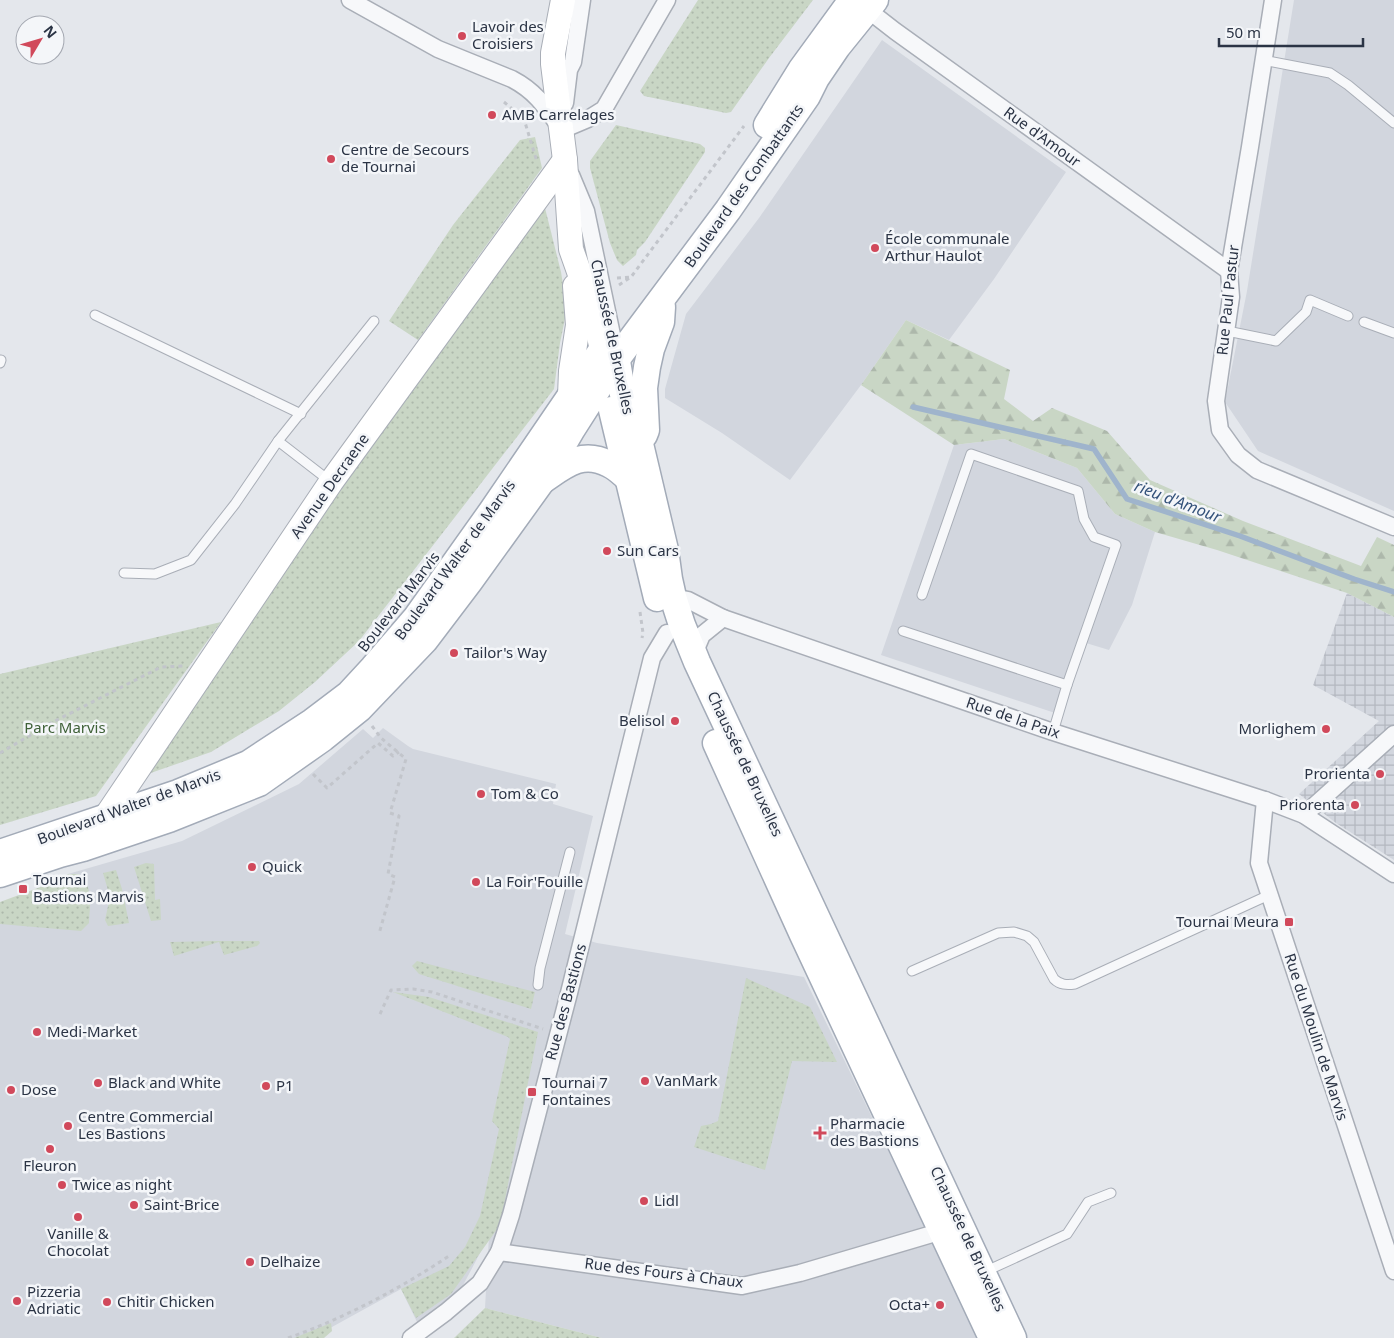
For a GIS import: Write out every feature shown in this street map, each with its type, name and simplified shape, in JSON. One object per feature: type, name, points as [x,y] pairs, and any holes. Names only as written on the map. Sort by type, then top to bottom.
[{"type":"main road","name":"Boulevard des Combattants","points":[[609,355],[663,299],[728,210],[807,96],[863,2]]},
{"type":"main road","name":"Boulevard des Combattants","points":[[609,355],[669,262],[770,120],[801,70],[863,2]]},
{"type":"main road","points":[[640,444],[646,430],[644,388],[647,367],[651,349],[661,322],[663,299]]},
{"type":"main road","name":"Boulevard Walter de Marvis","points":[[0,852],[178,793],[248,764],[312,722],[349,694],[416,618],[492,512],[570,396],[609,355]]},
{"type":"main road","name":"Boulevard Walter de Marvis","points":[[0,874],[56,862],[83,848],[161,822],[259,783],[323,738],[360,708],[425,640],[541,482],[572,429],[609,355]]},
{"type":"main road","name":"Chaussée de Bruxelles","points":[[609,355],[628,415],[640,444],[665,550],[673,597],[682,625],[952,1229],[992,1338]]},
{"type":"main road","name":"Chaussée de Bruxelles","points":[[609,355],[611,404],[658,605],[680,665],[803,935],[952,1229],[983,1272],[1013,1338]]},
{"type":"main road","points":[[541,482],[580,458],[590,458],[610,464],[628,478]]},
{"type":"street","points":[[350,0],[446,53],[524,85],[539,99],[562,130]]},
{"type":"street","name":"Chaussée de Bruxelles","points":[[563,0],[553,64],[565,160],[571,249],[609,355]]},
{"type":"street","points":[[562,130],[569,70],[573,62],[582,0]]},
{"type":"street","points":[[562,130],[588,119],[604,108],[667,0]]},
{"type":"street","name":"Rue Paul Pastur","points":[[1273,0],[1229,271],[1231,297],[1216,401],[1220,430],[1238,455],[1257,470],[1394,526]]},
{"type":"street","name":"Rue d'Amour","points":[[863,2],[895,31],[1229,271]]},
{"type":"street","name":"Chaussée de Bruxelles","points":[[565,160],[586,211],[609,355]]},
{"type":"street","name":"Avenue Decraene","points":[[105,818],[331,482],[565,160]]},
{"type":"street","points":[[570,396],[571,371],[578,325],[571,249]]},
{"type":"street","name":"Rue de la Paix","points":[[673,597],[688,600],[723,618],[1053,732],[1265,800],[1304,815],[1394,874]]},
{"type":"street","points":[[694,654],[702,635],[723,618]]},
{"type":"street","name":"Rue des Bastions","points":[[411,1338],[480,1283],[499,1252],[511,1215],[569,993],[652,658],[667,633]]},
{"type":"street","points":[[1304,815],[1394,734]]},
{"type":"street","name":"Rue du Moulin de Marvis","points":[[1265,800],[1259,864],[1394,1271]]},
{"type":"street","name":"Rue des Fours à Chaux","points":[[499,1252],[742,1286],[800,1273],[952,1229]]},
{"type":"lane","points":[[1264,60],[1330,73],[1348,85],[1394,123]]},
{"type":"lane","points":[[1227,331],[1276,341],[1306,312],[1310,300],[1348,316]]},
{"type":"lane","points":[[95,315],[301,414]]},
{"type":"lane","points":[[124,573],[155,574],[191,560],[235,504],[278,441],[374,321]]},
{"type":"lane","points":[[1364,322],[1394,333]]},
{"type":"lane","points":[[278,441],[331,482]]},
{"type":"lane","points":[[922,595],[970,454],[1078,491],[1084,519],[1094,537],[1116,545],[1067,685],[1053,732]]},
{"type":"lane","points":[[903,631],[1067,685]]},
{"type":"lane","points":[[538,985],[540,968],[570,852]]},
{"type":"lane","points":[[912,971],[998,933],[1014,932],[1027,936],[1034,942],[1058,983],[1075,984],[1269,895]]},
{"type":"lane","points":[[983,1272],[1067,1234],[1088,1202],[1111,1193]]},
{"type":"path","points":[[504,102],[524,119],[539,168],[540,195]]},
{"type":"path","points":[[615,288],[631,277],[749,120]]},
{"type":"path","points":[[639,604],[643,633],[641,642]]},
{"type":"path","points":[[0,752],[51,723],[161,667],[183,666],[201,675]]},
{"type":"path","points":[[366,720],[381,738],[406,759],[390,813],[399,816],[388,874],[395,877],[379,934]]},
{"type":"path","points":[[313,774],[327,788],[378,743],[393,756],[399,752]]},
{"type":"path","points":[[380,1014],[391,990],[413,989],[432,992],[543,1029]]},
{"type":"path","points":[[288,1338],[358,1309],[449,1256]]},
{"type":"shaded area","points":[[1294,0],[1394,0],[1394,511],[1258,451],[1225,402],[1247,291]]},
{"type":"shaded area","name":"École communale Arthur Haulot","points":[[882,40],[1066,172],[994,279],[949,340],[906,320],[861,385],[790,480],[722,433],[665,398],[665,389],[686,314],[759,218]]},
{"type":"shaded area","points":[[1004,439],[1077,468],[1115,514],[1155,532],[1132,605],[1109,650],[1086,643],[1061,715],[881,655],[954,445]]},
{"type":"shaded area","points":[[1347,593],[1394,617],[1394,860],[1336,823],[1299,794],[1379,721],[1313,685]]},
{"type":"shaded area","name":"Centre Commercial Les Bastions","points":[[383,728],[413,749],[556,784],[553,804],[593,816],[565,934],[597,943],[804,977],[979,1338],[602,1338],[485,1308],[489,1236],[460,1291],[418,1324],[401,1289],[312,1338],[0,1338],[0,904],[56,886],[68,874],[182,841],[299,784],[363,729],[373,738]]},
{"type":"green space","points":[[698,0],[813,0],[731,112],[726,113],[644,96],[640,91]]},
{"type":"green space","points":[[616,125],[700,144],[705,148],[705,152],[645,242],[637,250],[636,255],[623,266],[617,260],[610,243],[590,168],[590,161]]},
{"type":"green space","points":[[535,137],[542,168],[418,340],[389,321],[453,225],[520,140]]},
{"type":"green space","points":[[544,204],[561,272],[567,309],[554,389],[359,641],[315,682],[279,711],[211,752],[142,776],[319,514]]},
{"type":"green space","points":[[906,320],[1010,370],[1004,399],[1033,421],[1052,408],[1107,431],[1150,480],[1243,521],[1361,566],[1377,537],[1394,545],[1394,617],[1347,593],[1217,550],[1155,532],[1115,514],[1077,468],[1004,439],[954,445],[861,385]]},
{"type":"green space","name":"Parc Marvis","points":[[221,622],[96,796],[0,825],[0,674]]},
{"type":"green space","points":[[146,863],[154,864],[155,900],[160,899],[161,920],[151,921],[134,867]]},
{"type":"green space","points":[[116,870],[129,923],[108,926],[105,920],[110,897],[103,873]]},
{"type":"green space","points":[[68,874],[79,874],[89,891],[89,923],[81,931],[0,924],[0,902],[54,882]]},
{"type":"green space","points":[[259,941],[260,943],[257,946],[224,955],[219,942],[174,956],[170,942]]},
{"type":"green space","points":[[417,961],[535,992],[531,1009],[419,974],[412,966]]},
{"type":"green space","points":[[746,978],[810,1007],[837,1062],[792,1061],[765,1170],[694,1147],[701,1126],[718,1121]]},
{"type":"green space","points":[[393,992],[429,997],[538,1032],[500,1225],[451,1294],[416,1318],[401,1289],[449,1266],[465,1247],[480,1216],[499,1129],[492,1121],[510,1039]]},
{"type":"green space","points":[[485,1308],[602,1338],[454,1338]]},
{"type":"green space","points":[[331,1323],[332,1331],[324,1338],[294,1338]]},
{"type":"waterway","name":"rieu d'Amour","points":[[913,407],[1094,449],[1127,499],[1240,536],[1394,592]]},
{"type":"place","name":"Lavoir des Croisiers","points":[[462,36]]},
{"type":"place","name":"AMB Carrelages","points":[[492,115]]},
{"type":"place","name":"Centre de Secours de Tournai","points":[[331,159]]},
{"type":"place","name":"École communale Arthur Haulot","points":[[875,248]]},
{"type":"place","name":"Sun Cars","points":[[607,551]]},
{"type":"place","name":"Tailor's Way","points":[[454,653]]},
{"type":"place","name":"Belisol","points":[[675,721]]},
{"type":"place","name":"Morlighem","points":[[1326,729]]},
{"type":"place","name":"Prorienta","points":[[1380,774]]},
{"type":"place","name":"Tom & Co","points":[[481,794]]},
{"type":"place","name":"Priorenta","points":[[1355,805]]},
{"type":"place","name":"Quick","points":[[252,867]]},
{"type":"place","name":"La Foir'Fouille","points":[[476,882]]},
{"type":"place","name":"Tournai Bastions Marvis","points":[[23,889]]},
{"type":"place","name":"Tournai Meura","points":[[1289,922]]},
{"type":"place","name":"Medi-Market","points":[[37,1032]]},
{"type":"place","name":"VanMark","points":[[645,1081]]},
{"type":"place","name":"Black and White","points":[[98,1083]]},
{"type":"place","name":"P1","points":[[266,1086]]},
{"type":"place","name":"Dose","points":[[11,1090]]},
{"type":"place","name":"Tournai 7 Fontaines","points":[[532,1092]]},
{"type":"place","name":"Centre Commercial Les Bastions","points":[[68,1126]]},
{"type":"place","name":"Pharmacie des Bastions","points":[[820,1133]]},
{"type":"place","name":"Fleuron","points":[[50,1149]]},
{"type":"place","name":"Twice as night","points":[[62,1185]]},
{"type":"place","name":"Lidl","points":[[644,1201]]},
{"type":"place","name":"Saint-Brice","points":[[134,1205]]},
{"type":"place","name":"Vanille & Chocolat","points":[[78,1217]]},
{"type":"place","name":"Delhaize","points":[[250,1262]]},
{"type":"place","name":"Pizzeria Adriatic","points":[[17,1301]]},
{"type":"place","name":"Chitir Chicken","points":[[107,1302]]},
{"type":"place","name":"Octa+","points":[[940,1305]]}]
